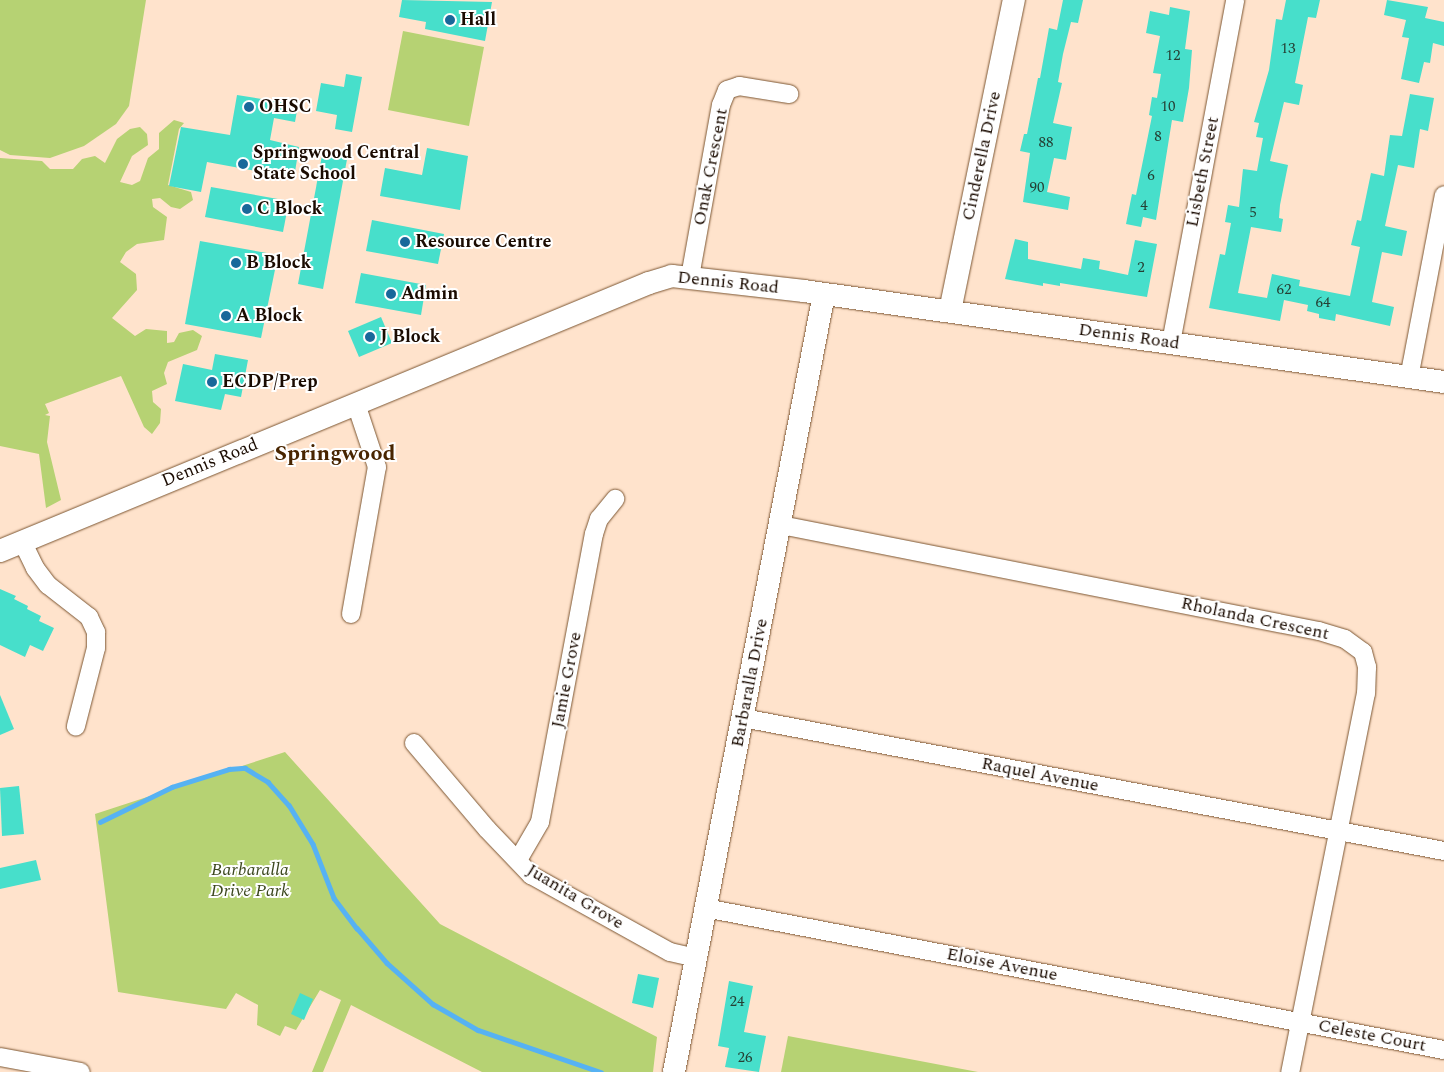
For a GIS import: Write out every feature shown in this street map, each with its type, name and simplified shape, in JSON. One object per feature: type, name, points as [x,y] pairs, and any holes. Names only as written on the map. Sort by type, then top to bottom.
[{"type":"street","name":"Cinderella Drive","points":[[950,311],[1014,0]]},
{"type":"street","name":"Lisbeth Street","points":[[1171,343],[1235,0]]},
{"type":"street","name":"Onak Crescent","points":[[690,277],[721,105],[727,90],[740,86],[789,94]]},
{"type":"street","points":[[1409,378],[1444,195]]},
{"type":"street","name":"Dennis Road","points":[[0,551],[649,283],[672,276],[950,311],[1444,382]]},
{"type":"street","name":"Barbaralla Drive","points":[[674,1072],[782,525],[824,294]]},
{"type":"street","points":[[351,614],[377,467],[356,404]]},
{"type":"street","name":"Jamie Grove","points":[[518,860],[540,822],[594,534],[599,519],[615,499]]},
{"type":"street","name":"Rholanda Crescent","points":[[782,525],[1319,631],[1345,639],[1363,652],[1367,667],[1366,693],[1290,1072]]},
{"type":"street","points":[[22,541],[35,568],[48,585],[89,617],[96,632],[96,648],[76,726]]},
{"type":"street","name":"Raquel Avenue","points":[[743,718],[1444,851]]},
{"type":"street","name":"Juanita Grove","points":[[414,743],[487,829],[532,875],[670,952],[696,958]]},
{"type":"street","name":"Eloise Avenue","points":[[705,908],[1300,1022]]},
{"type":"street","name":"Celeste Court","points":[[1300,1022],[1444,1050]]},
{"type":"street","points":[[0,1057],[81,1072]]},
{"type":"green space","points":[[0,0],[146,0],[129,106],[116,124],[84,146],[50,158],[10,155],[0,150]]},
{"type":"green space","points":[[403,31],[484,47],[469,126],[388,110]]},
{"type":"green space","points":[[174,120],[184,123],[179,129],[168,185],[191,192],[193,200],[180,209],[171,207],[160,198],[152,199],[153,207],[167,217],[164,240],[137,244],[126,252],[120,262],[136,274],[137,290],[112,318],[135,336],[146,329],[167,331],[167,343],[174,342],[179,333],[193,330],[202,336],[197,350],[168,362],[164,373],[167,384],[152,391],[153,402],[161,409],[160,423],[152,434],[144,427],[121,376],[45,404],[49,413],[45,415],[50,416],[47,442],[61,500],[46,508],[39,454],[0,446],[0,158],[42,161],[50,169],[73,169],[82,159],[95,156],[105,163],[117,139],[130,129],[140,127],[147,134],[148,145],[132,156],[120,182],[132,185],[140,181],[148,158],[159,149],[159,133]]},
{"type":"green space","name":"Barbaralla Drive Park","points":[[285,752],[440,924],[657,1037],[653,1072],[482,1072],[351,1005],[323,1072],[312,1072],[341,1000],[320,990],[296,1030],[285,1026],[280,1036],[257,1025],[258,1005],[236,993],[226,1009],[118,992],[95,814]]},
{"type":"green space","points":[[788,1036],[978,1072],[781,1072]]},
{"type":"building","name":"Hall","points":[[402,0],[492,2],[485,41],[425,29],[426,22],[399,17]]},
{"type":"building","points":[[1063,0],[1083,0],[1078,23],[1071,22],[1063,54],[1058,82],[1062,83],[1053,123],[1072,127],[1066,160],[1054,158],[1047,192],[1070,197],[1068,210],[1023,202],[1030,153],[1020,151],[1024,134],[1027,134],[1049,28],[1057,30]]},
{"type":"building","points":[[1286,0],[1320,0],[1316,18],[1308,17],[1295,83],[1303,85],[1299,105],[1284,102],[1270,161],[1288,165],[1280,205],[1279,218],[1283,219],[1281,232],[1251,227],[1238,293],[1267,298],[1272,274],[1300,280],[1299,286],[1350,296],[1360,247],[1351,245],[1357,220],[1361,221],[1371,173],[1384,176],[1390,135],[1402,136],[1410,94],[1434,98],[1428,131],[1420,129],[1414,168],[1398,165],[1385,226],[1407,231],[1402,256],[1382,252],[1372,302],[1394,307],[1390,326],[1336,314],[1335,321],[1319,318],[1319,314],[1307,311],[1308,305],[1284,300],[1280,321],[1209,308],[1220,254],[1225,255],[1231,223],[1225,222],[1228,205],[1239,207],[1243,169],[1257,171],[1263,138],[1256,137],[1259,123],[1254,122],[1269,70],[1276,19],[1282,20]]},
{"type":"building","points":[[1387,0],[1428,7],[1425,18],[1444,22],[1444,46],[1433,43],[1430,63],[1424,62],[1419,83],[1401,79],[1409,38],[1402,37],[1406,20],[1384,15]]},
{"type":"building","points":[[1170,7],[1190,11],[1185,49],[1192,50],[1189,88],[1183,122],[1172,120],[1156,220],[1143,217],[1141,227],[1126,224],[1132,194],[1136,195],[1152,116],[1149,115],[1152,97],[1157,98],[1161,74],[1153,73],[1160,36],[1146,33],[1150,11],[1169,15]]},
{"type":"building","points":[[346,74],[362,77],[352,132],[335,129],[337,115],[316,111],[321,83],[344,87]]},
{"type":"building","points":[[237,95],[298,105],[295,122],[274,118],[270,140],[299,147],[294,178],[207,162],[201,192],[169,186],[181,127],[230,135]]},
{"type":"building","points":[[427,148],[468,156],[460,210],[380,196],[385,168],[422,175]]},
{"type":"building","points":[[323,150],[348,154],[323,289],[298,284]]},
{"type":"building","name":"C Block","points":[[211,187],[289,201],[283,232],[205,217]]},
{"type":"building","name":"Resource Centre","points":[[372,220],[444,234],[438,264],[366,251]]},
{"type":"building","points":[[1015,239],[1028,242],[1028,259],[1081,269],[1083,258],[1100,261],[1099,269],[1128,275],[1135,240],[1157,244],[1147,297],[1060,283],[1060,286],[1043,283],[1043,286],[1005,279]]},
{"type":"building","points":[[200,241],[278,255],[261,338],[185,324]]},
{"type":"building","name":"Admin","points":[[361,273],[426,285],[421,315],[355,303]]},
{"type":"building","name":"J Block","points":[[381,317],[392,343],[359,357],[348,331]]},
{"type":"building","name":"ECDP/Prep","points":[[215,354],[248,360],[241,397],[225,394],[221,410],[175,401],[183,364],[212,370]]},
{"type":"building","points":[[0,589],[16,596],[14,599],[28,606],[27,609],[41,616],[39,621],[54,628],[43,651],[30,645],[25,657],[0,645]]},
{"type":"building","points":[[0,695],[14,729],[0,735]]},
{"type":"building","points":[[19,786],[24,834],[2,836],[0,788]]},
{"type":"building","points":[[36,860],[41,880],[0,889],[0,868]]},
{"type":"building","points":[[638,974],[659,978],[653,1008],[632,1003]]},
{"type":"building","points":[[729,981],[753,986],[744,1032],[766,1036],[759,1072],[725,1067],[729,1048],[718,1046]]},
{"type":"building","points":[[300,993],[313,999],[304,1020],[291,1014]]},
{"type":"waterway","points":[[100,822],[172,787],[229,769],[245,768],[268,782],[289,805],[313,844],[334,898],[357,928],[387,963],[433,1004],[478,1030],[601,1072]]},
{"type":"place","name":"Hall","points":[[450,20]]},
{"type":"place","name":"OHSC","points":[[249,107]]},
{"type":"place","name":"Springwood Central State School","points":[[243,164]]},
{"type":"place","name":"C Block","points":[[247,209]]},
{"type":"place","name":"Resource Centre","points":[[405,242]]},
{"type":"place","name":"B Block","points":[[236,263]]},
{"type":"place","name":"Admin","points":[[391,294]]},
{"type":"place","name":"A Block","points":[[226,316]]},
{"type":"place","name":"J Block","points":[[370,337]]},
{"type":"place","name":"ECDP/Prep","points":[[212,382]]},
{"type":"district","name":"Springwood","points":[[335,454]]}]
